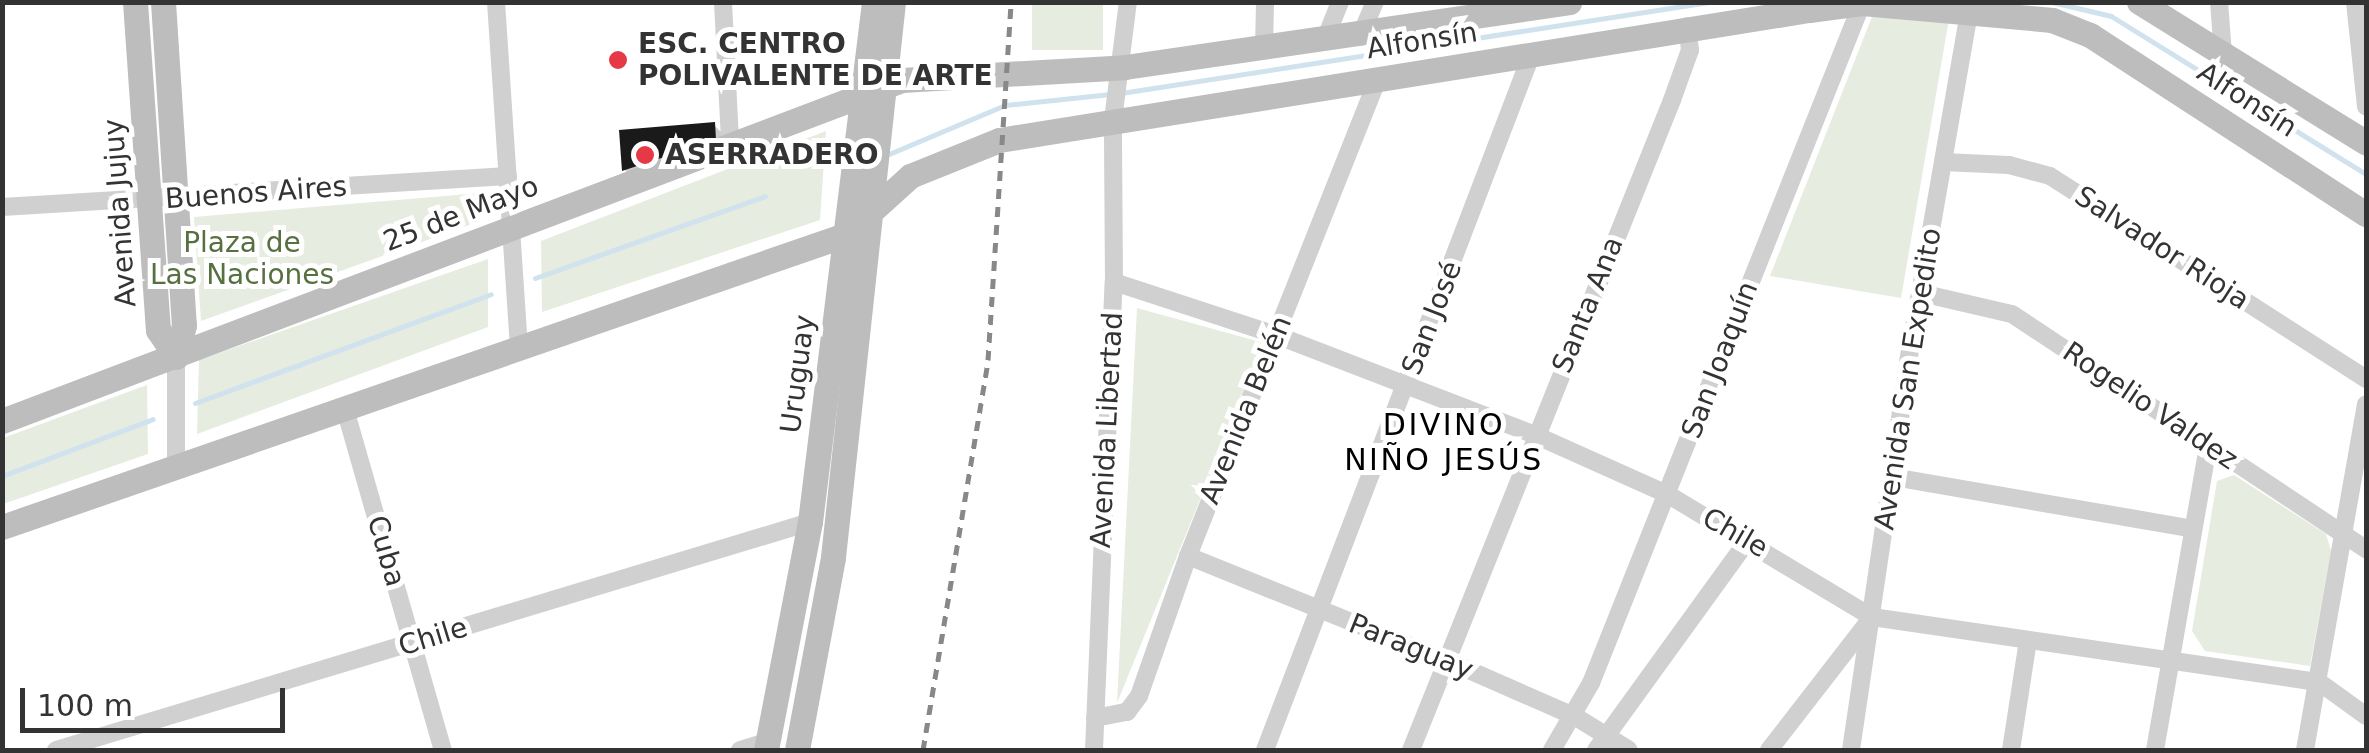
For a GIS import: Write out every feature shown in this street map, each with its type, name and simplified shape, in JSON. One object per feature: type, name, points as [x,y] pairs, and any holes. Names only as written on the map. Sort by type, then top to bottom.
[{"type":"street","name":"Avenida Jujuy","points":[[135,2],[158,330],[176,357]]},
{"type":"street","name":"Avenida Jujuy","points":[[163,2],[184,325],[176,357]]},
{"type":"street","points":[[496,2],[519,348]]},
{"type":"street","points":[[723,2],[730,142]]},
{"type":"street","name":"Uruguay","points":[[796,750],[833,557],[872,212],[874,2]]},
{"type":"street","name":"Uruguay","points":[[768,746],[810,522],[845,234],[894,2]]},
{"type":"street","name":"Avenida Libertad","points":[[1094,750],[1114,282],[1114,115],[1123,76],[1128,2]]},
{"type":"street","points":[[1264,50],[1265,2]]},
{"type":"street","points":[[1324,42],[1340,2]]},
{"type":"street","points":[[1359,38],[1375,2]]},
{"type":"street","name":"Alfonsín","points":[[875,87],[1123,76],[1569,2]]},
{"type":"street","name":"Alfonsín","points":[[872,212],[910,176],[971,150],[1114,115],[1862,2],[1970,8],[2052,20],[2090,35],[2366,214]]},
{"type":"street","name":"San Joaquín","points":[[1552,750],[1576,717],[1862,2]]},
{"type":"street","name":"Alfonsín","points":[[2139,2],[2366,134]]},
{"type":"street","points":[[2219,2],[2223,54]]},
{"type":"street","points":[[2356,2],[2366,106]]},
{"type":"street","name":"Avenida San Expedito","points":[[1851,750],[1920,294],[1970,8]]},
{"type":"street","name":"Santa Ana","points":[[1411,750],[1672,100],[1690,50],[1687,26]]},
{"type":"street","name":"San José","points":[[1265,750],[1532,53]]},
{"type":"street","name":"Avenida Belén","points":[[1095,718],[1127,712],[1139,696],[1188,556],[1378,78]]},
{"type":"street","name":"25 de Mayo","points":[[2,421],[875,87]]},
{"type":"street","name":"Salvador Rioja","points":[[1943,162],[2009,165],[2050,176],[2366,379]]},
{"type":"street","name":"Buenos Aires","points":[[2,207],[508,176]]},
{"type":"street","points":[[2,527],[845,234],[872,212]]},
{"type":"street","name":"Chile","points":[[1114,282],[1276,335],[1535,435],[1667,494],[1872,617],[2319,682],[2366,716]]},
{"type":"street","name":"Rogelio Valdez","points":[[1920,294],[2012,314],[2366,549]]},
{"type":"street","points":[[176,357],[176,465]]},
{"type":"street","points":[[2305,750],[2366,404]]},
{"type":"street","name":"Cuba","points":[[344,409],[443,750]]},
{"type":"street","points":[[2155,750],[2208,445]]},
{"type":"street","points":[[1893,477],[2192,529]]},
{"type":"street","name":"Chile","points":[[56,750],[810,522]]},
{"type":"street","points":[[1601,743],[1748,540]]},
{"type":"street","name":"Paraguay","points":[[1188,556],[1576,717],[1601,743],[1628,750]]},
{"type":"street","points":[[1769,750],[1872,617]]},
{"type":"street","points":[[2011,750],[2028,640]]},
{"type":"street","points":[[740,750],[768,746]]},
{"type":"green space","points":[[1032,3],[1103,3],[1103,50],[1032,50]]},
{"type":"green space","points":[[1875,9],[1950,13],[1901,298],[1770,276]]},
{"type":"green space","points":[[826,131],[820,220],[542,312],[541,241]]},
{"type":"green space","name":"Plaza de Las Naciones","points":[[481,193],[483,220],[201,321],[194,217]]},
{"type":"green space","points":[[488,259],[488,327],[197,434],[199,360]]},
{"type":"green space","points":[[1137,308],[1264,343],[1117,703]]},
{"type":"green space","points":[[147,385],[148,454],[3,504],[3,438]]},
{"type":"green space","points":[[2234,475],[2326,534],[2331,551],[2310,666],[2205,651],[2192,631],[2217,481]]},
{"type":"building","name":"ASERRADERO","points":[[715,122],[716,140],[622,171],[619,130]]},
{"type":"waterway","points":[[1121,93],[1709,2]]},
{"type":"waterway","points":[[2052,2],[2111,16],[2366,174]]},
{"type":"waterway","points":[[889,154],[1005,105],[1110,94]]},
{"type":"waterway","points":[[535,278],[765,196]]},
{"type":"waterway","points":[[195,403],[491,294]]},
{"type":"waterway","points":[[2,476],[153,419]]},
{"type":"railway","points":[[923,750],[988,360],[1011,2]]},
{"type":"place","name":"ESC. CENTRO POLIVALENTE DE ARTE","points":[[618,60]]},
{"type":"place","name":"ASERRADERO","points":[[645,155]]},
{"type":"district","name":"DIVINO NIÑO JESÚS","points":[[1444,442]]}]
